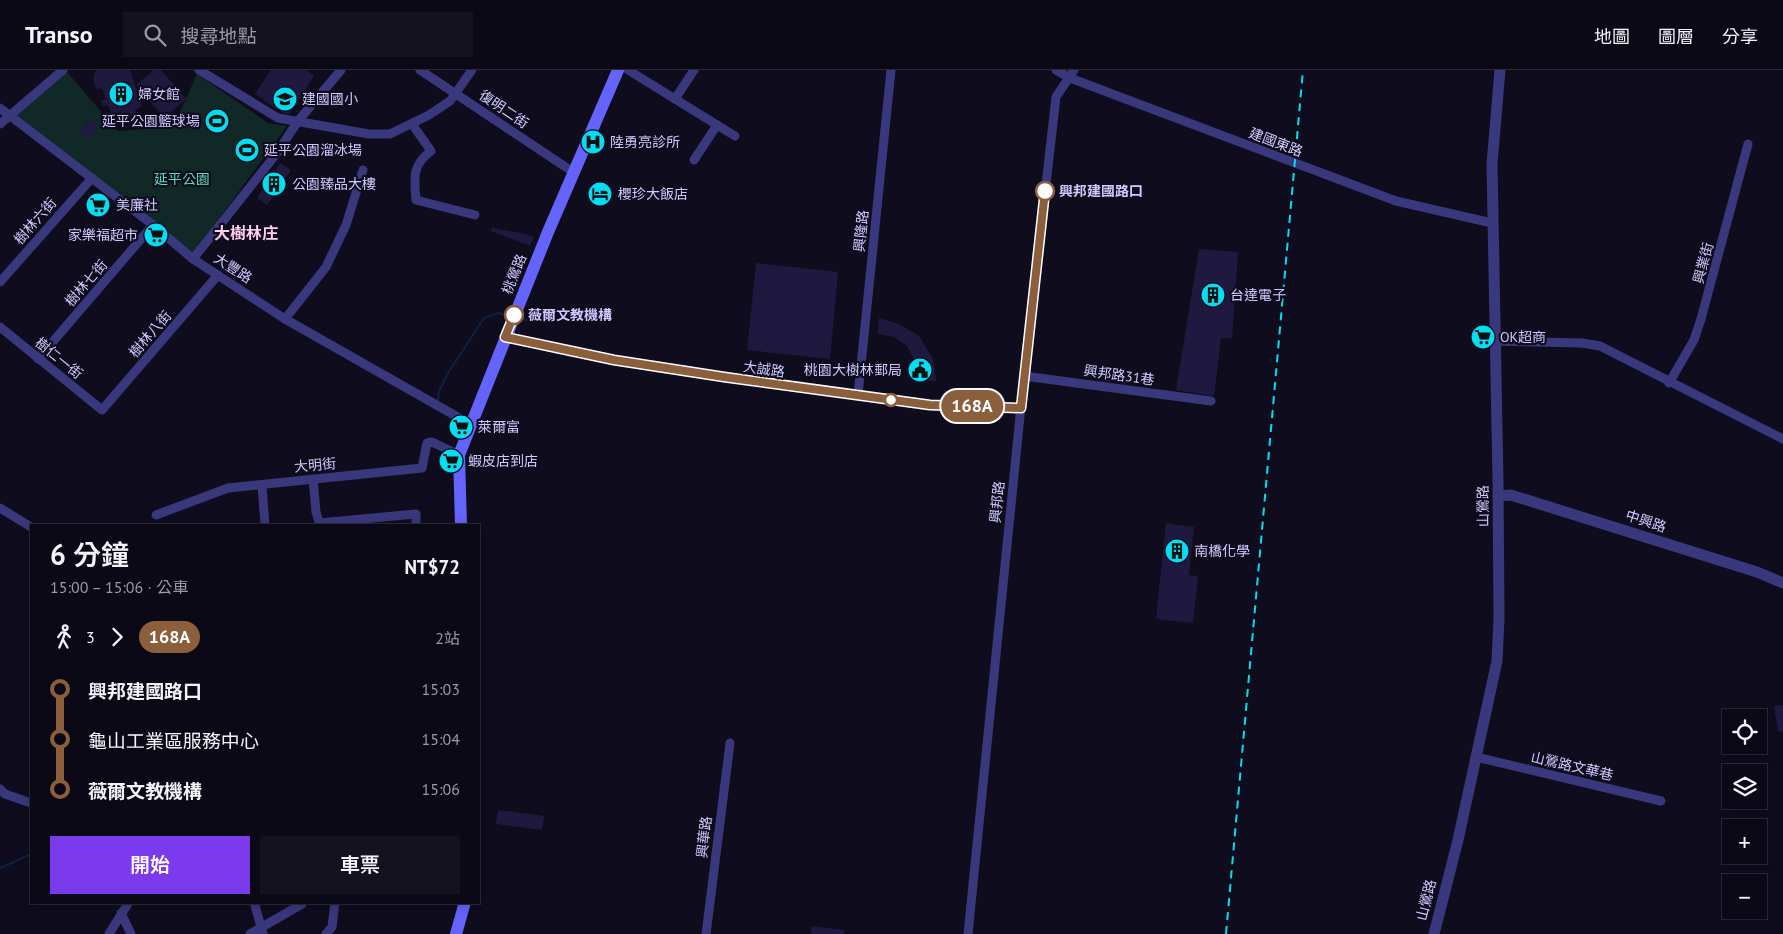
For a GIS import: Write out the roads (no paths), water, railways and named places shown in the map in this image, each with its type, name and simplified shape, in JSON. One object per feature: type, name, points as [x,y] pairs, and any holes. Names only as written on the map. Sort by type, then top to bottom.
[{"type":"main road","name":"桃鶯路","points":[[460,524],[459,455],[513,317],[573,172],[618,70]]},
{"type":"main road","points":[[456,934],[464,904]]},
{"type":"street","points":[[0,124],[8,115],[63,70]]},
{"type":"street","points":[[199,70],[278,118],[368,134],[390,134],[412,124],[450,101],[472,70]]},
{"type":"street","points":[[193,259],[277,153],[298,121],[341,70]]},
{"type":"street","name":"復明二街","points":[[420,70],[573,172]]},
{"type":"street","points":[[628,70],[736,136]]},
{"type":"street","points":[[675,99],[694,70]]},
{"type":"street","name":"興隆路","points":[[858,396],[891,70]]},
{"type":"street","name":"建國東路","points":[[1056,70],[1072,74],[1396,201],[1492,223]]},
{"type":"street","name":"山鶯路","points":[[1434,934],[1458,840],[1497,660],[1499,618],[1498,496],[1492,164],[1500,70]]},
{"type":"street","name":"興邦路","points":[[968,934],[1024,376],[1056,97],[1072,74]]},
{"type":"street","name":"大豐路","points":[[0,108],[153,225],[193,259],[285,319],[470,424]]},
{"type":"street","points":[[412,124],[431,151],[418,162],[414,180],[416,200],[475,215]]},
{"type":"street","points":[[694,160],[717,125]]},
{"type":"street","name":"興業街","points":[[1669,382],[1694,340],[1701,319],[1748,144]]},
{"type":"street","points":[[285,319],[326,267],[346,224],[363,170]]},
{"type":"street","name":"樹林六街","points":[[0,282],[92,178]]},
{"type":"street","name":"樹林七街","points":[[38,359],[153,225]]},
{"type":"street","name":"樹林八街","points":[[102,410],[218,275]]},
{"type":"street","name":"樹仁一街","points":[[0,327],[102,410]]},
{"type":"street","name":"大誠路","points":[[505,337],[614,360],[858,396],[930,405],[1021,408]]},
{"type":"street","points":[[1495,341],[1582,343],[1600,346],[1783,440]]},
{"type":"street","name":"興邦路31巷","points":[[1024,376],[1211,401]]},
{"type":"street","name":"大明街","points":[[156,515],[228,488],[422,468],[427,443],[432,442],[459,455]]},
{"type":"street","points":[[313,479],[320,524],[416,514],[416,524]]},
{"type":"street","points":[[262,486],[265,524]]},
{"type":"street","name":"中興路","points":[[1498,496],[1511,495],[1544,504],[1757,572],[1783,584]]},
{"type":"street","points":[[0,508],[30,526]]},
{"type":"street","name":"興華路","points":[[706,934],[730,743]]},
{"type":"street","name":"山鶯路文華巷","points":[[1476,757],[1661,801]]},
{"type":"street","points":[[0,789],[5,794],[30,804]]},
{"type":"street","points":[[109,934],[128,904]]},
{"type":"street","points":[[255,904],[262,931]]},
{"type":"street","points":[[250,934],[262,931],[302,904]]},
{"type":"street","points":[[326,934],[332,927],[335,904]]},
{"type":"street","points":[[121,913],[131,934]]},
{"type":"waterway","points":[[438,400],[439,391],[448,373],[484,318],[498,313],[510,316]]},
{"type":"waterway","points":[[519,319],[540,322],[569,315]]},
{"type":"waterway","points":[[0,868],[30,854]]},
{"type":"railway","points":[[1226,934],[1303,70]]},
{"type":"place","name":"婦女館","points":[[121,94]]},
{"type":"place","name":"建國國小","points":[[285,99]]},
{"type":"place","name":"延平公園籃球場","points":[[217,121]]},
{"type":"place","name":"陸勇亮診所","points":[[593,142]]},
{"type":"place","name":"延平公園溜冰場","points":[[247,150]]},
{"type":"place","name":"公園臻品大樓","points":[[274,184]]},
{"type":"place","name":"興邦建國路口","points":[[1045,191]]},
{"type":"place","name":"櫻珍大飯店","points":[[600,194]]},
{"type":"place","name":"美廉社","points":[[98,205]]},
{"type":"place","name":"家樂福超市","points":[[156,235]]},
{"type":"place","name":"台達電子","points":[[1213,295]]},
{"type":"place","name":"薇爾文教機構","points":[[514,315]]},
{"type":"place","name":"OK超商","points":[[1483,337]]},
{"type":"place","name":"桃園大樹林郵局","points":[[920,370]]},
{"type":"place","name":"萊爾富","points":[[461,427]]},
{"type":"place","name":"蝦皮店到店","points":[[451,461]]},
{"type":"place","name":"南橋化學","points":[[1177,551]]},
{"type":"district","name":"大樹林庄","points":[[246,233]]},
{"type":"park label","name":"延平公園","points":[[182,179]]}]
